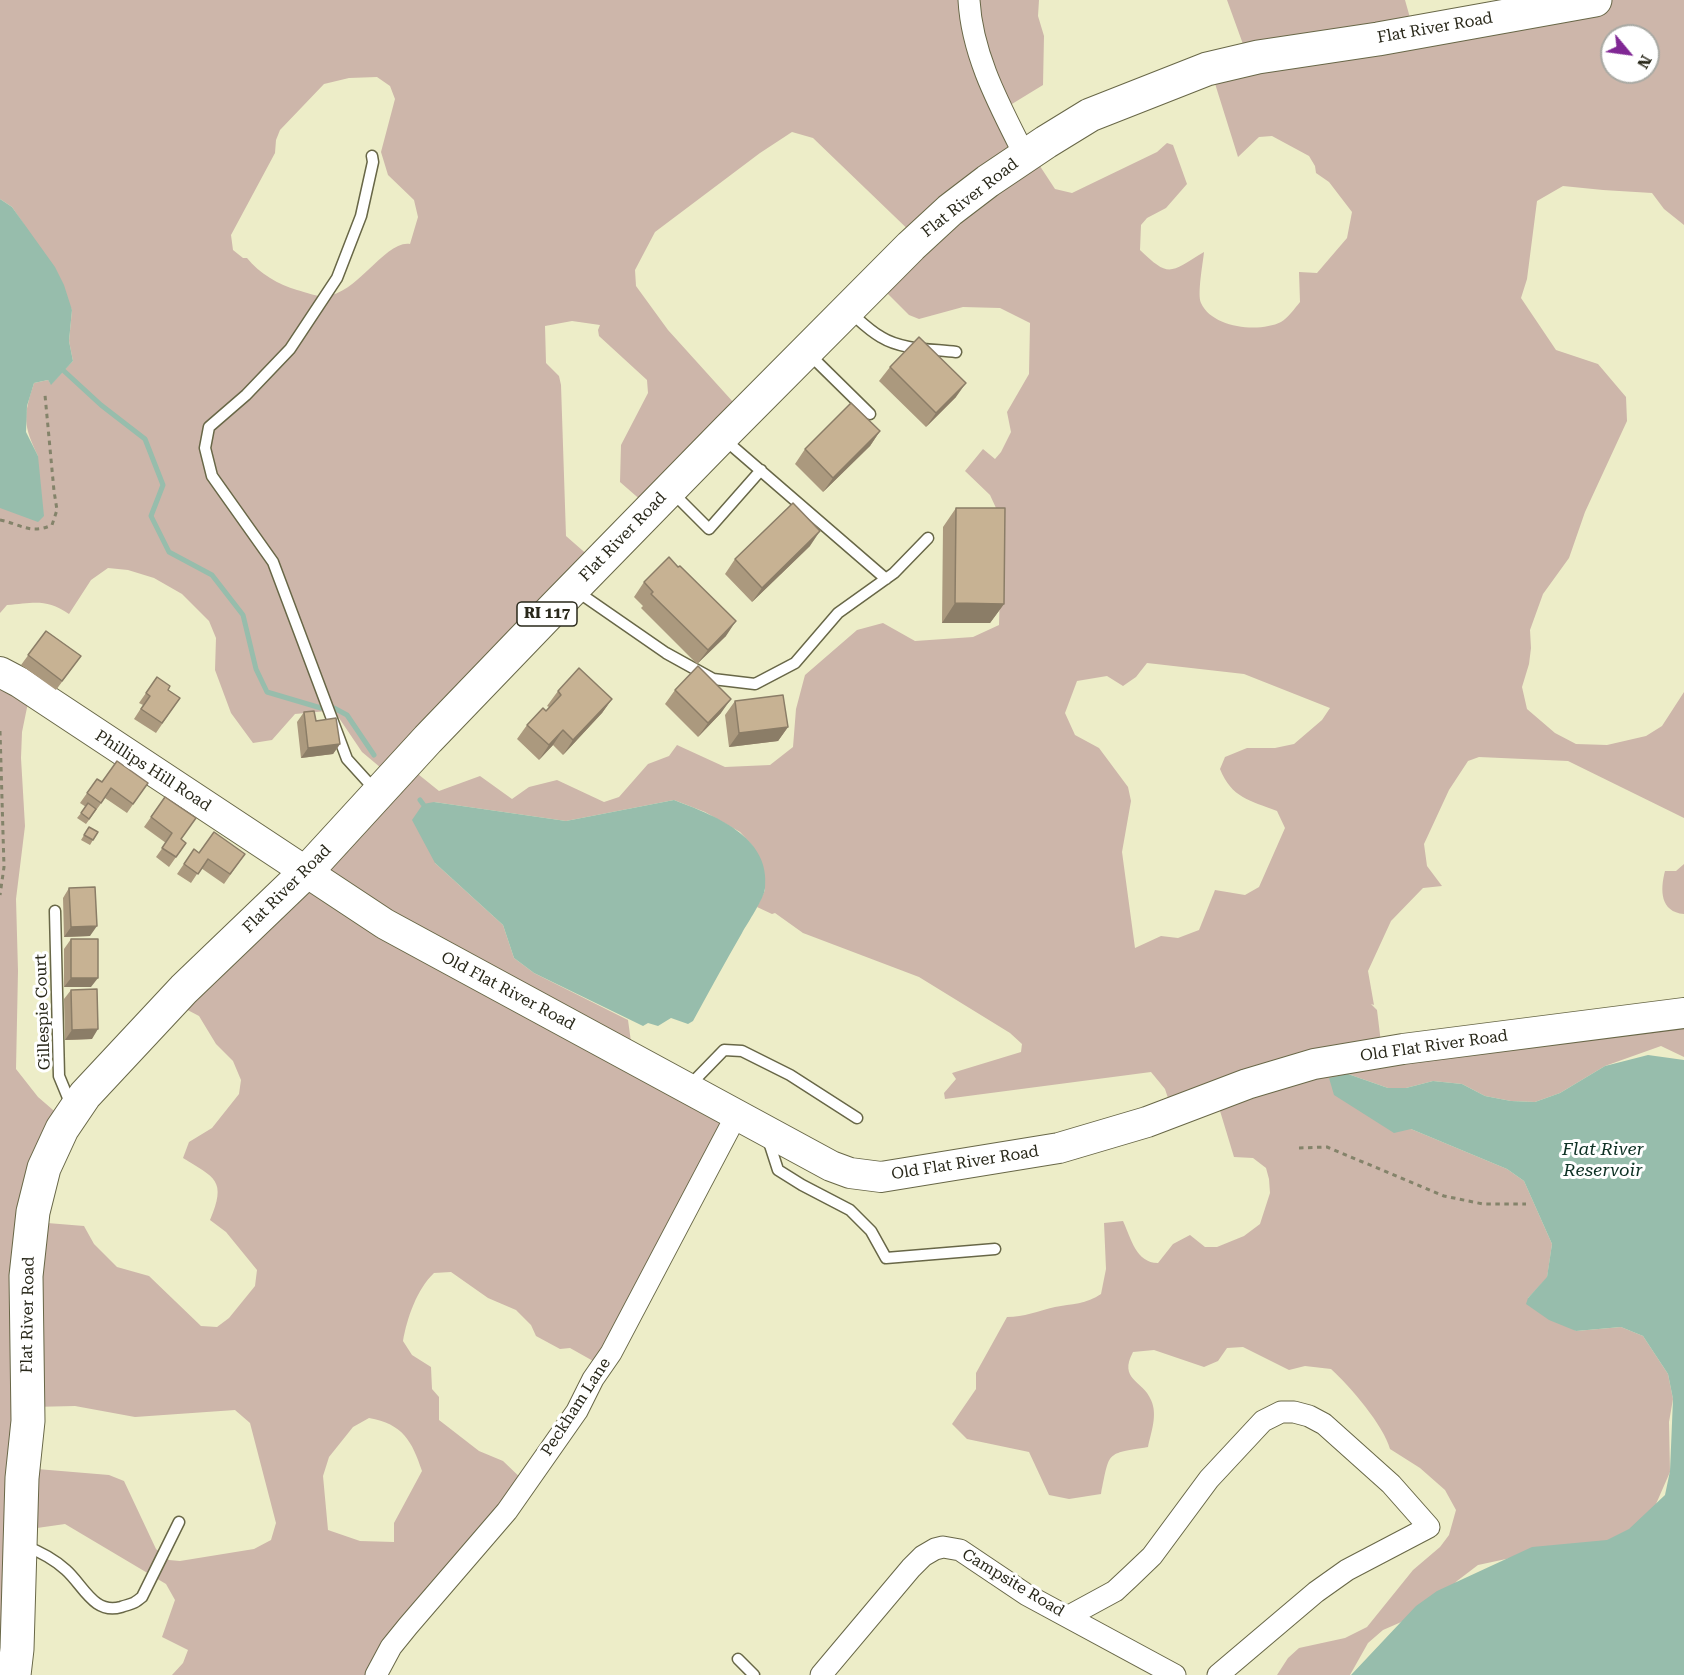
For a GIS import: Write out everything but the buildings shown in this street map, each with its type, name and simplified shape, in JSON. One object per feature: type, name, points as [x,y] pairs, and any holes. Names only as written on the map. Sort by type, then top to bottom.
[{"type":"main road","name":"Flat River Road","points":[[14,1675],[22,1478],[28,1421],[26,1276],[33,1212],[44,1168],[73,1111],[184,989],[306,872],[573,588],[911,246],[950,210],[1024,156],[1090,115],[1207,69],[1231,62],[1595,0]]},
{"type":"street","points":[[969,0],[971,25],[988,81],[1024,156]]},
{"type":"street","name":"Phillips Hill Road","points":[[0,672],[19,682],[306,872]]},
{"type":"street","name":"Old Flat River Road","points":[[306,872],[385,924],[831,1166],[850,1173],[881,1177],[1059,1148],[1148,1122],[1247,1084],[1314,1064],[1403,1049],[1684,1012]]},
{"type":"street","name":"Peckham Lane","points":[[376,1675],[392,1647],[408,1626],[507,1510],[577,1411],[593,1379],[611,1353],[737,1114]]},
{"type":"street","points":[[1069,1616],[1115,1591],[1152,1556],[1209,1479],[1263,1421],[1281,1412],[1294,1412],[1309,1416],[1324,1424],[1391,1484],[1429,1527],[1347,1570],[1316,1592],[1218,1675]]},
{"type":"street","name":"Campsite Road","points":[[821,1675],[911,1568],[923,1556],[944,1546],[960,1550],[1017,1589],[1175,1675]]},
{"type":"lane","points":[[372,156],[373,162],[361,216],[337,278],[290,349],[246,395],[209,427],[205,448],[212,476],[273,562],[347,759],[378,794]]},
{"type":"lane","points":[[848,311],[888,341],[901,345],[956,352]]},
{"type":"lane","points":[[807,352],[870,414]]},
{"type":"lane","points":[[722,436],[886,579]]},
{"type":"lane","points":[[670,489],[709,529],[761,470]]},
{"type":"lane","points":[[573,588],[666,653],[713,680],[755,684],[795,663],[838,613],[894,573],[928,538]]},
{"type":"lane","name":"Gillespie Court","points":[[55,910],[59,1076],[73,1111]]},
{"type":"lane","points":[[688,1087],[724,1050],[742,1051],[790,1075],[857,1118]]},
{"type":"lane","points":[[765,1130],[778,1170],[850,1210],[871,1231],[886,1258],[995,1249]]},
{"type":"lane","points":[[20,1544],[51,1557],[75,1578],[90,1598],[111,1609],[131,1606],[142,1597],[179,1522]]},
{"type":"lane","points":[[738,1659],[754,1675]]},
{"type":"path","points":[[0,519],[13,522],[23,528],[40,531],[52,525],[57,510],[45,395]]},
{"type":"path","points":[[0,731],[4,867],[0,896]]},
{"type":"path","points":[[1299,1148],[1327,1147],[1444,1196],[1483,1204],[1526,1204]]},
{"type":"shaded area","points":[[0,0],[1039,0],[1038,16],[1044,36],[1043,85],[1007,107],[1034,157],[1055,189],[1072,193],[1157,152],[1167,143],[1173,145],[1187,184],[1166,208],[1147,218],[1141,225],[1140,250],[1164,269],[1177,268],[1204,252],[1200,299],[1207,311],[1225,323],[1261,327],[1281,322],[1300,302],[1299,272],[1317,273],[1347,238],[1352,212],[1329,182],[1316,173],[1309,156],[1272,136],[1259,137],[1238,157],[1212,74],[1248,58],[1227,0],[1405,0],[1414,32],[1523,0],[1684,0],[1684,225],[1664,209],[1652,193],[1563,186],[1537,201],[1527,279],[1521,298],[1556,350],[1598,364],[1626,397],[1627,421],[1585,512],[1569,558],[1543,594],[1530,630],[1529,664],[1522,687],[1527,709],[1555,733],[1576,744],[1607,745],[1646,736],[1662,726],[1684,692],[1684,818],[1568,761],[1479,757],[1468,761],[1449,790],[1424,844],[1427,866],[1442,886],[1423,888],[1391,921],[1368,971],[1374,1005],[1371,1004],[1377,1010],[1382,1051],[1684,1014],[1684,1057],[1661,1046],[1605,1066],[1560,1093],[1535,1102],[1511,1101],[1485,1096],[1462,1084],[1433,1081],[1406,1088],[1388,1088],[1348,1074],[1411,1129],[1507,1169],[1524,1181],[1552,1244],[1547,1278],[1528,1298],[1576,1331],[1621,1327],[1643,1336],[1668,1374],[1673,1399],[1669,1422],[1670,1472],[1649,1520],[1635,1538],[1539,1552],[1478,1565],[1457,1581],[1431,1609],[1383,1630],[1368,1643],[1350,1675],[1277,1675],[1288,1658],[1299,1648],[1345,1638],[1367,1627],[1413,1570],[1440,1547],[1449,1535],[1456,1510],[1445,1490],[1420,1468],[1390,1449],[1381,1429],[1365,1407],[1331,1369],[1305,1366],[1289,1370],[1243,1347],[1227,1348],[1218,1361],[1204,1367],[1154,1350],[1133,1352],[1128,1368],[1130,1374],[1147,1393],[1154,1412],[1148,1447],[1124,1451],[1112,1457],[1108,1462],[1101,1494],[1069,1499],[1049,1495],[1029,1452],[967,1439],[952,1424],[976,1389],[976,1373],[1007,1317],[1085,1302],[1101,1294],[1106,1269],[1104,1223],[1123,1221],[1139,1254],[1144,1259],[1158,1263],[1173,1244],[1190,1235],[1205,1247],[1217,1247],[1244,1236],[1260,1224],[1270,1193],[1266,1168],[1253,1158],[1234,1157],[1217,1101],[1173,1113],[1165,1089],[1151,1072],[945,1099],[944,1093],[956,1079],[952,1073],[1021,1052],[1022,1044],[1010,1033],[919,977],[803,933],[775,913],[772,914],[757,907],[765,890],[752,845],[740,832],[705,812],[674,800],[566,821],[434,802],[435,863],[503,925],[514,958],[534,973],[628,1020],[633,1056],[729,1110],[602,1366],[570,1348],[560,1349],[536,1336],[531,1325],[516,1310],[488,1298],[451,1272],[434,1273],[428,1280],[414,1304],[403,1341],[412,1355],[431,1367],[432,1389],[439,1397],[439,1420],[479,1451],[503,1461],[526,1483],[379,1675],[172,1675],[183,1663],[188,1650],[162,1637],[175,1600],[166,1584],[65,1524],[23,1530],[0,1675],[0,673],[30,693],[22,732],[21,758],[25,826],[16,899],[18,971],[16,1069],[38,1097],[60,1116],[35,1222],[84,1226],[94,1244],[117,1267],[149,1276],[201,1326],[217,1327],[229,1318],[255,1286],[257,1270],[226,1232],[210,1220],[217,1196],[215,1182],[203,1170],[183,1158],[189,1142],[212,1128],[239,1094],[241,1080],[233,1061],[216,1044],[199,1016],[178,1005],[393,778],[362,752],[339,718],[327,711],[295,714],[272,740],[253,743],[231,713],[215,670],[216,638],[209,621],[182,594],[154,578],[128,570],[108,568],[91,580],[69,614],[53,606],[39,603],[7,605],[0,613],[0,508],[5,508],[38,456],[27,428],[26,412],[30,394],[34,383],[48,380],[51,384],[73,361],[69,341],[72,310],[12,207],[0,199]],"holes":[[[377,77],[390,86],[395,99],[381,152],[388,175],[414,200],[418,217],[410,244],[400,245],[391,250],[348,287],[337,293],[322,296],[290,288],[270,278],[247,258],[243,258],[233,250],[231,235],[275,153],[280,130],[324,84],[349,78]],[[792,132],[813,138],[919,240],[878,284],[909,315],[919,319],[963,307],[1000,308],[1030,323],[1029,374],[1007,412],[1011,432],[995,459],[983,449],[965,471],[990,495],[1002,521],[999,625],[973,637],[915,641],[883,623],[857,630],[805,675],[796,709],[793,747],[770,765],[725,767],[677,745],[669,756],[648,764],[619,797],[604,802],[557,780],[529,787],[512,799],[480,776],[439,791],[408,766],[598,564],[566,536],[561,385],[559,376],[546,363],[545,326],[572,321],[600,325],[599,336],[647,380],[648,393],[621,445],[620,482],[651,509],[743,413],[668,330],[636,286],[635,270],[655,232],[760,153]],[[1147,663],[1244,674],[1330,708],[1322,720],[1294,744],[1275,748],[1247,748],[1225,757],[1220,769],[1230,786],[1242,797],[1277,811],[1285,828],[1259,887],[1245,895],[1215,890],[1199,930],[1178,938],[1161,936],[1135,948],[1122,852],[1131,801],[1128,787],[1099,748],[1075,735],[1065,713],[1077,681],[1107,676],[1123,686],[1136,677]],[[75,1406],[135,1417],[235,1410],[250,1423],[276,1523],[271,1540],[254,1549],[180,1561],[169,1560],[156,1549],[124,1481],[109,1475],[25,1468],[31,1407]],[[369,1418],[398,1429],[410,1443],[422,1471],[394,1523],[394,1542],[360,1541],[328,1530],[323,1476],[329,1457],[353,1427]]]},
{"type":"shaded area","points":[[1684,864],[1684,914],[1666,905],[1662,885],[1665,871],[1676,871]]},
{"type":"water","points":[[0,199],[12,207],[55,267],[72,310],[69,341],[73,361],[51,385],[48,380],[34,383],[27,406],[26,432],[38,456],[44,516],[38,522],[0,508]]},
{"type":"water","points":[[674,800],[706,813],[736,830],[759,854],[764,870],[765,888],[759,904],[693,1021],[688,1024],[671,1018],[658,1026],[648,1023],[643,1026],[534,973],[514,958],[503,925],[435,863],[412,820],[423,804],[434,802],[566,821]]},
{"type":"water","name":"Flat River Reservoir","points":[[1648,1055],[1684,1060],[1684,1675],[1351,1675],[1416,1606],[1437,1591],[1532,1547],[1607,1540],[1629,1529],[1665,1495],[1670,1471],[1673,1399],[1668,1374],[1643,1336],[1621,1327],[1576,1331],[1549,1320],[1526,1304],[1528,1298],[1547,1277],[1552,1244],[1524,1181],[1507,1169],[1411,1129],[1394,1133],[1334,1095],[1329,1078],[1348,1074],[1388,1088],[1406,1088],[1433,1081],[1462,1084],[1485,1096],[1511,1101],[1535,1102],[1560,1093],[1605,1066]]},
{"type":"waterway","points":[[64,371],[101,405],[145,439],[163,485],[151,516],[169,552],[212,575],[243,615],[256,669],[267,692],[321,708]]},
{"type":"waterway","points":[[334,708],[347,715],[374,755]]},
{"type":"waterway","points":[[420,800],[423,804]]}]
